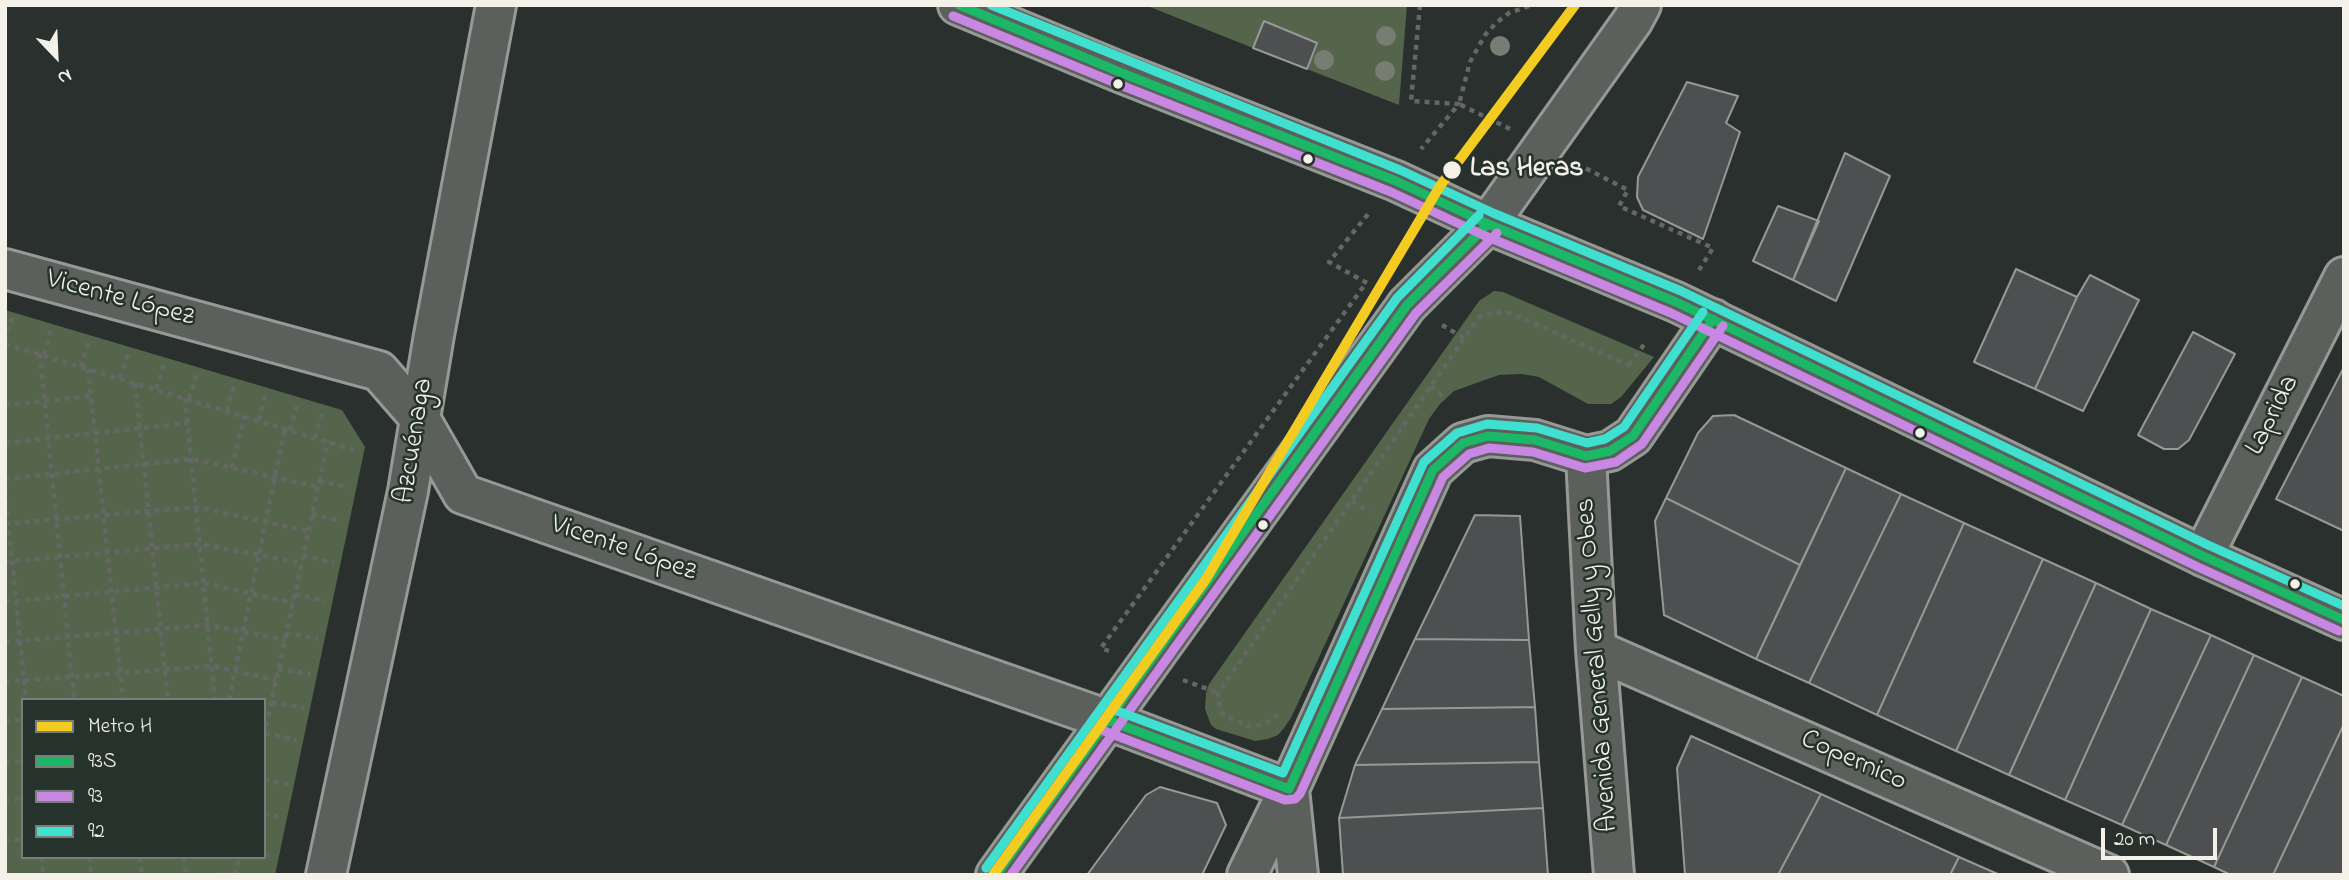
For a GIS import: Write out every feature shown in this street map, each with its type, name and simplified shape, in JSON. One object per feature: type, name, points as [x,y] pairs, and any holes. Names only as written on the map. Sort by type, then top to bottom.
[{"type":"street","name":"Azcuénaga","points":[[326,875],[408,491],[419,417],[496,5]]},
{"type":"street","points":[[958,5],[1396,181],[1488,224],[1713,319],[2203,556],[2344,620]]},
{"type":"street","points":[[996,875],[1407,305],[1488,224],[1641,5]]},
{"type":"street","name":"Vicente López","points":[[5,269],[379,371],[419,417],[463,494],[1108,720],[1289,789]]},
{"type":"street","name":"Laprida","points":[[2203,556],[2344,277]]},
{"type":"street","points":[[1247,875],[1289,789],[1433,470],[1463,443],[1488,436],[1535,440],[1586,456],[1609,451],[1633,436],[1713,319]]},
{"type":"street","name":"Avenida General Gelly y Obes","points":[[1586,456],[1596,650],[1614,875]]},
{"type":"street","name":"Copernico","points":[[1596,650],[2109,875]]},
{"type":"street","points":[[1289,789],[1298,875]]},
{"type":"path","points":[[1532,5],[1510,13],[1485,35],[1469,62],[1459,104],[1628,190]]},
{"type":"path","points":[[1101,648],[1366,283]]},
{"type":"path","points":[[13,316],[5,342],[357,451]]},
{"type":"path","points":[[51,329],[42,355],[44,401],[74,698]]},
{"type":"path","points":[[81,367],[89,339]]},
{"type":"path","points":[[120,378],[129,352]]},
{"type":"path","points":[[156,389],[164,362]]},
{"type":"path","points":[[88,369],[123,698]]},
{"type":"path","points":[[197,372],[187,399],[188,422],[215,698]]},
{"type":"path","points":[[135,383],[168,698]]},
{"type":"path","points":[[227,411],[234,383]]},
{"type":"path","points":[[1431,386],[1443,397]]},
{"type":"path","points":[[259,421],[266,392]]},
{"type":"path","points":[[5,405],[91,396]]},
{"type":"path","points":[[229,698],[275,478],[287,429],[298,402]]},
{"type":"path","points":[[315,438],[323,410]]},
{"type":"path","points":[[232,468],[244,416]]},
{"type":"path","points":[[5,443],[188,422]]},
{"type":"path","points":[[266,715],[272,702],[327,441]]},
{"type":"path","points":[[5,479],[192,459],[275,478],[349,487]]},
{"type":"path","points":[[5,491],[26,698]]},
{"type":"path","points":[[7,524],[197,507],[308,531]]},
{"type":"path","points":[[312,514],[342,521]]},
{"type":"path","points":[[5,562],[200,544],[301,563]]},
{"type":"path","points":[[303,555],[334,563]]},
{"type":"path","points":[[5,602],[204,583],[293,603]]},
{"type":"path","points":[[295,594],[326,601]]},
{"type":"path","points":[[5,642],[208,625],[285,640]]},
{"type":"path","points":[[286,633],[318,639]]},
{"type":"path","points":[[5,682],[212,666],[276,680]]},
{"type":"path","points":[[278,669],[311,674]]},
{"type":"path","points":[[272,702],[304,708]]},
{"type":"path","points":[[266,735],[297,740]]},
{"type":"path","points":[[266,780],[288,784]]},
{"type":"path","points":[[266,814],[281,817]]},
{"type":"path","points":[[266,854],[274,856]]},
{"type":"path","points":[[220,875],[235,874]]},
{"type":"green space","points":[[1145,5],[1407,5],[1399,105],[1253,48]]},
{"type":"green space","points":[[1494,291],[1503,292],[1654,357],[1621,397],[1611,404],[1588,404],[1539,377],[1522,374],[1499,375],[1454,391],[1429,419],[1284,728],[1278,735],[1255,741],[1216,729],[1211,725],[1205,709],[1209,684],[1479,301]]},
{"type":"green space","points":[[5,310],[342,410],[365,447],[275,875],[5,875]]},
{"type":"building","points":[[1264,21],[1317,43],[1307,69],[1253,48]]},
{"type":"building","points":[[1687,82],[1738,96],[1726,123],[1740,132],[1703,239],[1643,210],[1637,197],[1638,177]]},
{"type":"building","points":[[1845,153],[1890,176],[1836,301],[1793,280]]},
{"type":"building","points":[[1778,206],[1819,221],[1793,280],[1753,261]]},
{"type":"building","points":[[2016,269],[2077,297],[2035,389],[1974,362]]},
{"type":"building","points":[[2090,275],[2139,300],[2083,411],[2035,389],[2077,297]]},
{"type":"building","points":[[2193,332],[2235,354],[2189,440],[2178,449],[2164,449],[2138,435]]},
{"type":"building","points":[[2344,367],[2344,531],[2276,499]]},
{"type":"building","points":[[1734,415],[1846,468],[1800,565],[1666,498],[1698,433],[1713,416]]},
{"type":"building","points":[[1846,468],[1901,494],[1809,683],[1756,659]]},
{"type":"building","points":[[1901,494],[1964,523],[1877,715],[1809,683]]},
{"type":"building","points":[[1666,498],[1800,565],[1756,659],[1664,615],[1655,521]]},
{"type":"building","points":[[1475,515],[1520,516],[1529,640],[1415,639]]},
{"type":"building","points":[[1964,523],[2043,559],[1956,751],[1877,715]]},
{"type":"building","points":[[2043,559],[2096,583],[2009,775],[1956,751]]},
{"type":"building","points":[[2096,583],[2151,609],[2065,800],[2009,775]]},
{"type":"building","points":[[2151,609],[2211,635],[2122,825],[2065,800]]},
{"type":"building","points":[[2211,635],[2254,655],[2166,845],[2122,825]]},
{"type":"building","points":[[1415,639],[1529,640],[1535,707],[1382,709]]},
{"type":"building","points":[[2254,655],[2302,677],[2214,867],[2166,845]]},
{"type":"building","points":[[2302,677],[2344,696],[2344,724],[2273,875],[2231,875],[2214,867]]},
{"type":"building","points":[[1535,707],[1539,762],[1355,765],[1382,709]]},
{"type":"building","points":[[2344,724],[2344,875],[2273,875]]},
{"type":"building","points":[[1691,736],[1821,794],[1778,875],[1685,875],[1677,768]]},
{"type":"building","points":[[1539,762],[1543,808],[1339,818],[1355,765]]},
{"type":"building","points":[[1160,787],[1217,803],[1226,825],[1202,875],[1087,875],[1146,795]]},
{"type":"building","points":[[1821,794],[1959,857],[1950,875],[1778,875]]},
{"type":"building","points":[[1543,808],[1548,875],[1343,875],[1339,818]]},
{"type":"building","points":[[1959,857],[2000,875],[1950,875]]},
{"type":"metro line","name":"H","points":[[993,875],[1206,579],[1440,186],[1575,5]]},
{"type":"transit line","name":"93S","points":[[959,5],[1122,73],[1396,181],[1488,224],[1676,302],[2203,556],[2344,620]]},
{"type":"transit line","name":"92","points":[[991,5],[1400,170],[1493,213],[1681,291],[2208,545],[2344,606]]},
{"type":"transit line","name":"93","points":[[953,16],[1391,192],[1483,235],[1671,313],[2198,567],[2339,631]]},
{"type":"transit line","name":"92","points":[[986,868],[1397,298],[1479,215]]},
{"type":"transit line","name":"93S","points":[[996,875],[1407,305],[1488,224]]},
{"type":"transit line","name":"93","points":[[1011,875],[1416,313],[1497,233]]},
{"type":"transit line","name":"92","points":[[1112,709],[1283,773],[1424,462],[1457,433],[1487,424],[1537,428],[1587,443],[1605,439],[1624,427],[1703,312]]},
{"type":"transit line","name":"93S","points":[[1108,720],[1289,789],[1433,470],[1463,443],[1488,436],[1535,440],[1586,456],[1610,451],[1633,436],[1713,319]]},
{"type":"transit line","name":"93","points":[[1104,731],[1285,800],[1295,799],[1300,794],[1443,477],[1469,454],[1489,448],[1533,452],[1585,468],[1616,462],[1642,444],[1723,326]]},
{"type":"place","name":"Las Heras","points":[[1452,170]]}]
